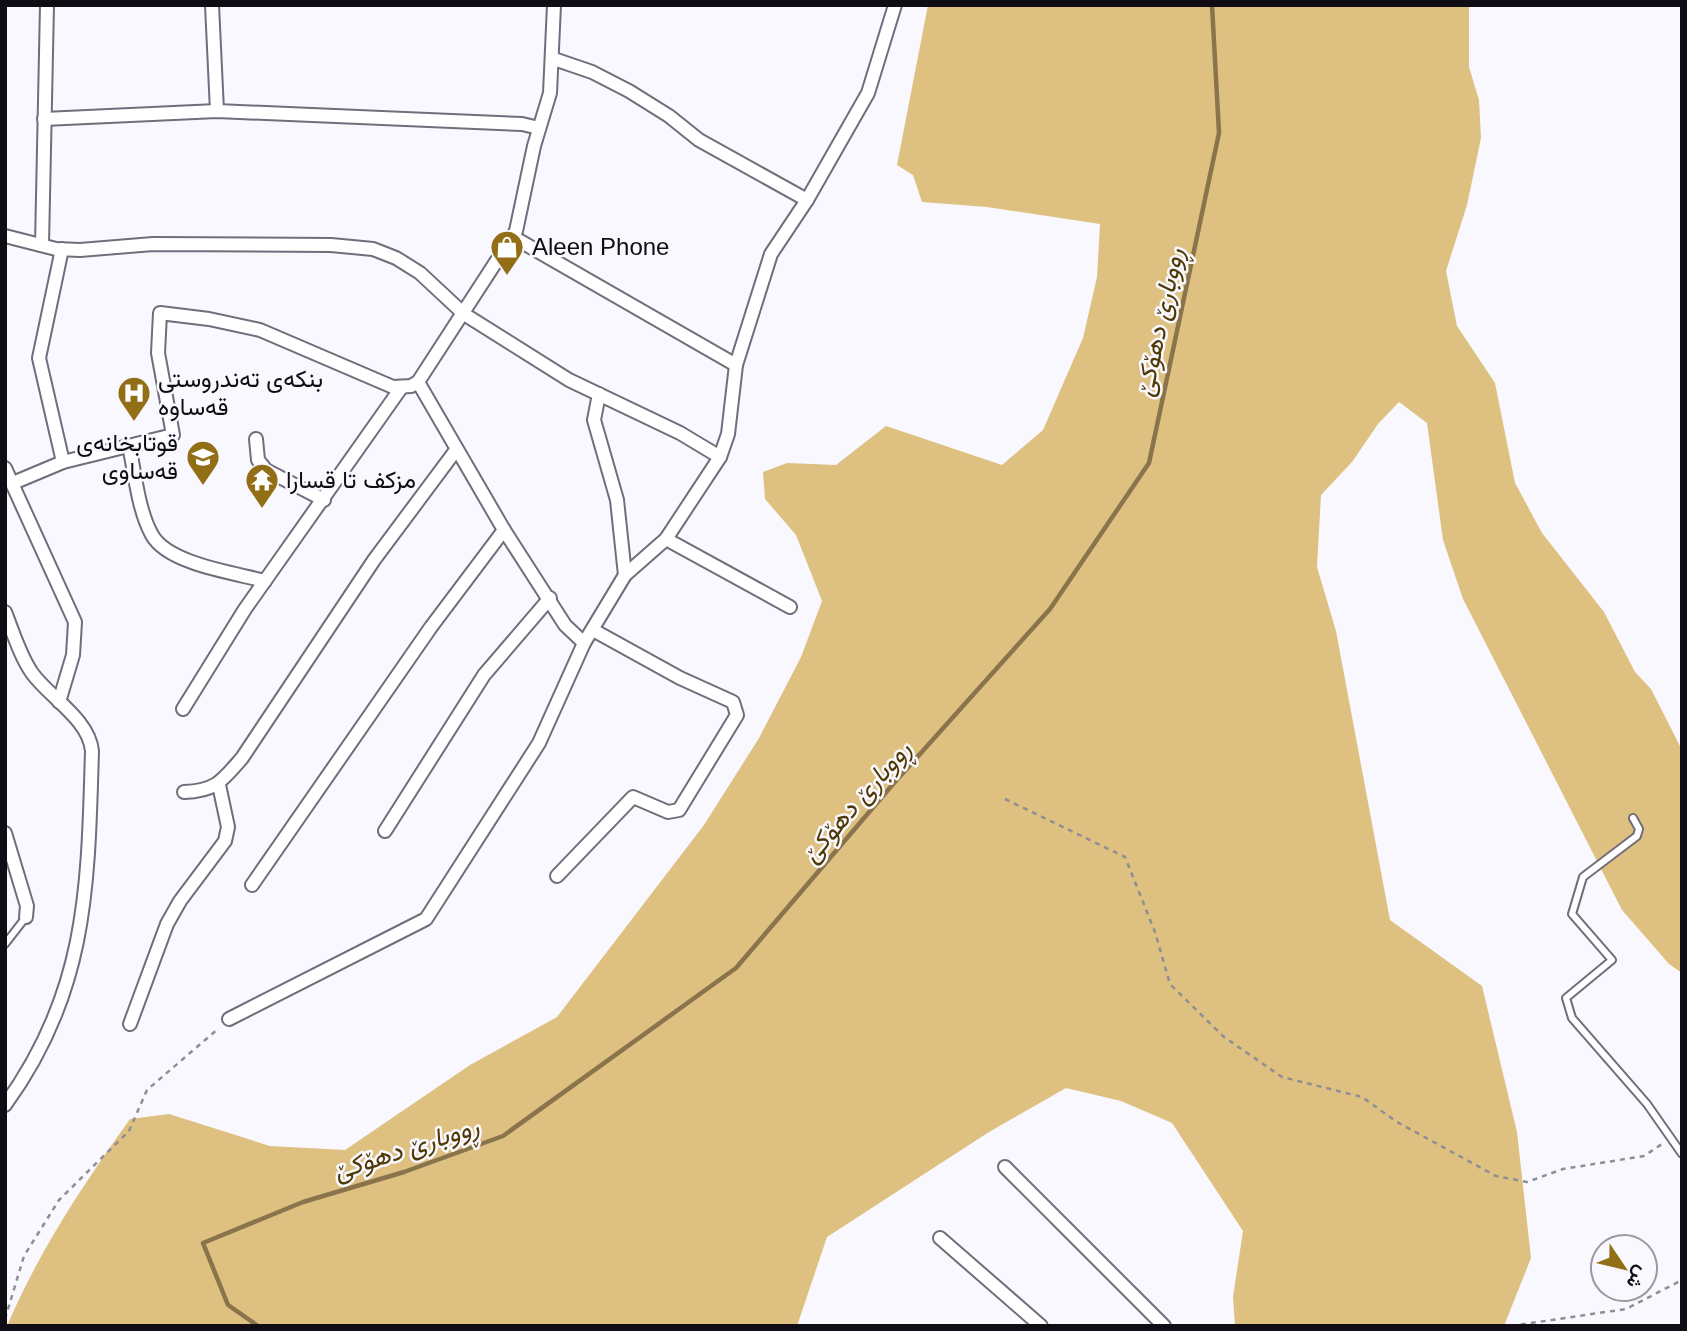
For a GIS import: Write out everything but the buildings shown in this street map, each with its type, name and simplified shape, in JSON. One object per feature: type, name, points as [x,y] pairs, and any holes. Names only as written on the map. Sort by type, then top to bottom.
[{"type":"street","points":[[42,245],[47,5]]},
{"type":"street","points":[[212,5],[217,111]]},
{"type":"street","points":[[183,709],[265,581],[401,388],[418,382],[513,237],[550,93],[554,59],[554,5]]},
{"type":"street","points":[[229,1019],[426,919],[539,743],[584,642],[625,575],[666,540],[720,457],[728,434],[736,365],[771,254],[807,200],[868,93],[895,5]]},
{"type":"street","points":[[554,59],[592,72],[629,91],[669,116],[698,140],[807,200]]},
{"type":"street","points":[[44,119],[217,111],[522,124],[540,128]]},
{"type":"street","points":[[5,236],[62,249],[153,244],[331,245],[373,249],[396,258],[420,273],[464,314],[569,380],[680,433],[720,457]]},
{"type":"street","points":[[513,237],[736,365]]},
{"type":"street","points":[[62,249],[39,358],[63,463]]},
{"type":"street","points":[[13,483],[63,463],[173,435],[158,353],[160,313],[209,318],[260,330],[321,359],[401,388]]},
{"type":"street","points":[[418,382],[504,530],[565,625],[584,642]]},
{"type":"street","points":[[599,394],[594,420],[617,500],[625,575]]},
{"type":"street","points":[[256,439],[258,460],[266,470],[324,500]]},
{"type":"street","points":[[129,446],[146,519],[152,536],[163,547],[195,564],[265,581]]},
{"type":"street","points":[[184,792],[201,792],[219,785],[242,758],[374,560],[456,450]]},
{"type":"street","points":[[5,468],[75,622],[74,655],[59,702]]},
{"type":"street","points":[[252,886],[431,627],[504,530]]},
{"type":"street","points":[[666,540],[790,607]]},
{"type":"street","points":[[385,831],[484,675],[550,598]]},
{"type":"street","points":[[5,612],[30,670],[91,743],[85,908],[64,992],[24,1078],[5,1105]]},
{"type":"street","points":[[557,876],[633,797],[668,812],[678,810],[737,715],[733,702],[680,678],[593,630]]},
{"type":"street","points":[[130,1024],[167,925],[180,901],[225,841],[228,827],[219,785]]},
{"type":"street","points":[[5,834],[27,906],[26,917]]},
{"type":"street","points":[[1005,1167],[1164,1326]]},
{"type":"street","points":[[940,1238],[1041,1326]]},
{"type":"lane","points":[[1633,818],[1639,829],[1637,836],[1583,877],[1572,914],[1612,960],[1566,998],[1572,1018],[1647,1104],[1682,1154]]},
{"type":"lane","points":[[5,944],[26,917]]},
{"type":"path","points":[[1005,799],[1125,858],[1155,932],[1170,984],[1224,1037],[1282,1077],[1362,1097],[1397,1122],[1496,1176],[1527,1182],[1563,1170],[1644,1156],[1671,1139]]},
{"type":"path","points":[[5,1319],[24,1256],[59,1200],[129,1131],[147,1090],[229,1019]]},
{"type":"path","points":[[1511,1326],[1626,1308],[1682,1280]]},
{"type":"shaded area","points":[[928,5],[1469,5],[1469,67],[1479,100],[1481,138],[1467,205],[1446,271],[1457,326],[1495,383],[1515,483],[1542,533],[1604,612],[1635,672],[1651,689],[1682,750],[1682,973],[1669,964],[1622,910],[1463,599],[1443,540],[1427,423],[1399,402],[1378,424],[1352,462],[1321,495],[1317,567],[1336,631],[1390,920],[1482,986],[1517,1132],[1531,1258],[1504,1326],[1235,1326],[1233,1297],[1243,1231],[1172,1123],[1121,1101],[1066,1088],[989,1132],[827,1237],[797,1326],[7,1326],[33,1271],[63,1219],[130,1119],[169,1114],[270,1146],[345,1150],[470,1065],[557,1017],[704,825],[759,738],[801,657],[822,601],[796,535],[765,499],[763,472],[787,463],[836,465],[886,426],[1002,465],[1043,430],[1083,338],[1097,277],[1100,224],[987,207],[922,202],[913,175],[897,165]]},
{"type":"waterway","name":"ڕووبارێ دهۆكێ","points":[[258,1326],[228,1305],[203,1243],[303,1202],[404,1172],[503,1136],[736,968],[894,783],[1050,609],[1149,463],[1219,133],[1212,5]]},
{"type":"place","name":"Aleen Phone","points":[[507,277]]},
{"type":"place","name":"بنکەی تەندروستی قەساوە","points":[[134,423]]},
{"type":"place","name":"قوتابخانەی قەساوی","points":[[203,487]]},
{"type":"place","name":"مزكف تا قسارا","points":[[262,510]]}]
